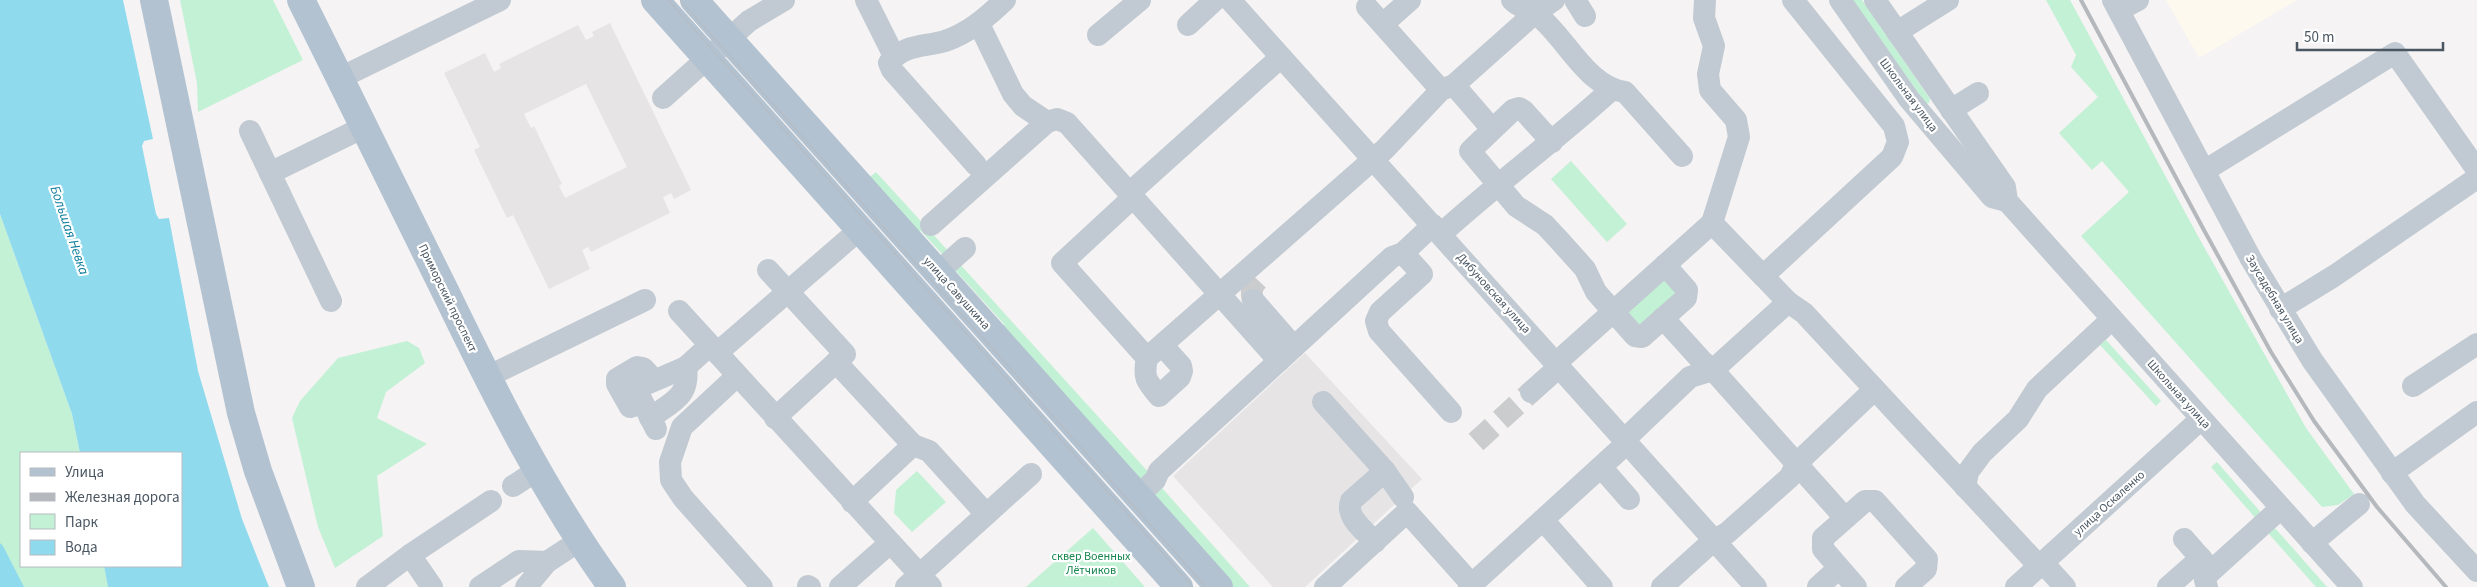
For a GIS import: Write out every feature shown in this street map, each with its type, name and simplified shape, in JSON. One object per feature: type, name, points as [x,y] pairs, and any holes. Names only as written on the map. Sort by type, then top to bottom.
[{"type":"main road","points":[[154,0],[241,413],[258,471],[300,587]]},
{"type":"main road","name":"Приморский проспект","points":[[301,0],[487,377],[536,471],[579,541],[612,587]]},
{"type":"main road","points":[[655,0],[1179,587]]},
{"type":"main road","name":"улица Савушкина","points":[[694,0],[1219,587]]},
{"type":"street","points":[[340,78],[470,6],[500,0]]},
{"type":"street","points":[[663,98],[754,18],[784,0]]},
{"type":"street","points":[[866,0],[894,56]]},
{"type":"street","points":[[976,165],[892,70],[889,63],[894,56],[917,45],[944,41],[979,24],[1006,0]]},
{"type":"street","points":[[1098,36],[1140,0]]},
{"type":"street","points":[[1188,25],[1215,0]]},
{"type":"street","name":"Дибуновская улица","points":[[1230,0],[1756,587]]},
{"type":"street","points":[[1383,24],[1410,0]]},
{"type":"street","points":[[1512,0],[1518,7],[1535,13],[1597,80],[1611,90],[1624,92],[1682,156]]},
{"type":"street","points":[[1281,57],[1134,189],[1128,202],[1062,263],[1154,351],[1373,159],[1448,88],[1535,13],[1554,0]]},
{"type":"street","points":[[1531,392],[1613,312],[1712,224],[1739,137],[1736,120],[1710,90],[1708,74],[1714,46],[1704,18],[1704,0]]},
{"type":"street","points":[[1763,276],[1892,157],[1898,142],[1894,126],[1793,0]]},
{"type":"street","name":"Школьная улица","points":[[1840,0],[1909,99],[1992,197],[2007,201]]},
{"type":"street","name":"Школьная улица","points":[[1875,0],[2005,187],[2007,201],[2352,587]]},
{"type":"street","points":[[1897,32],[1948,0]]},
{"type":"street","name":"Заусадебная улица","points":[[2123,3],[2204,171],[2250,259],[2280,309],[2312,360],[2415,504],[2477,571]]},
{"type":"street","points":[[1367,7],[1448,88],[1492,128]]},
{"type":"street","points":[[979,24],[1013,94],[1023,106],[1047,122]]},
{"type":"street","points":[[2204,171],[2395,53],[2477,170]]},
{"type":"street","points":[[1138,496],[1155,480],[1159,471],[1392,257],[1402,253],[1437,230],[1497,185],[1552,142],[1611,90]]},
{"type":"street","points":[[1951,110],[1978,92]]},
{"type":"street","points":[[1886,116],[1909,99]]},
{"type":"street","points":[[1552,142],[1524,110],[1519,108],[1513,110],[1492,128],[1470,151],[1516,206],[1545,225],[1585,269],[1596,292],[1635,336],[1642,337],[1686,298],[1687,290],[1665,265]]},
{"type":"street","points":[[931,225],[1047,122],[1057,119],[1067,123],[1219,294],[1286,354]]},
{"type":"street","points":[[270,173],[364,127]]},
{"type":"street","points":[[250,131],[331,301]]},
{"type":"street","points":[[2280,309],[2334,276],[2477,178]]},
{"type":"street","points":[[1712,224],[1788,302],[1804,313],[1966,487],[2065,587]]},
{"type":"street","points":[[686,367],[688,381],[682,393],[649,416],[639,390],[642,386],[686,367],[713,349],[788,292],[859,230]]},
{"type":"street","points":[[938,272],[965,248]]},
{"type":"street","points":[[1402,253],[1422,274],[1380,312],[1376,321],[1380,332],[1451,412]]},
{"type":"street","points":[[768,270],[845,354],[775,418]]},
{"type":"street","points":[[487,377],[645,300]]},
{"type":"street","points":[[1253,300],[1286,354]]},
{"type":"street","points":[[1325,587],[1408,512],[1471,586],[1601,467],[1690,377],[1712,370],[1788,302]]},
{"type":"street","points":[[679,311],[775,418],[804,462],[852,502],[890,543],[919,583],[986,514],[1031,474]]},
{"type":"street","points":[[1664,318],[1845,518]]},
{"type":"street","points":[[1966,487],[1968,472],[1982,453],[2018,419],[2037,388],[2112,320]]},
{"type":"street","points":[[2413,386],[2477,344]]},
{"type":"street","points":[[836,362],[913,445],[930,451],[986,514]]},
{"type":"street","points":[[738,376],[682,427],[670,462],[670,480],[683,498],[762,587]]},
{"type":"street","points":[[1662,587],[1714,540],[1727,533],[1790,477],[1796,464],[1874,390]]},
{"type":"street","points":[[1323,402],[1385,471],[1403,497]]},
{"type":"street","points":[[2392,473],[2477,412]]},
{"type":"street","name":"улица Оскаленко","points":[[2016,587],[2201,419]]},
{"type":"street","points":[[852,502],[913,445]]},
{"type":"street","points":[[1601,467],[1629,498]]},
{"type":"street","points":[[513,486],[536,471]]},
{"type":"street","points":[[1375,542],[1351,515],[1349,508],[1351,501],[1385,471]]},
{"type":"street","points":[[367,587],[410,555],[491,501]]},
{"type":"street","points":[[1856,587],[1823,549],[1823,538],[1865,501],[1875,501],[1927,559],[1926,569],[1906,587]]},
{"type":"street","points":[[2312,543],[2359,504]]},
{"type":"street","points":[[2168,587],[2206,572],[2282,508]]},
{"type":"street","points":[[1543,520],[1602,587]]},
{"type":"street","points":[[2184,539],[2206,572]]},
{"type":"street","points":[[526,587],[547,562],[579,541]]},
{"type":"street","points":[[840,587],[890,543]]},
{"type":"street","points":[[410,555],[432,587]]},
{"type":"street","points":[[480,587],[519,561],[547,562]]},
{"type":"street","points":[[1818,587],[1839,568]]},
{"type":"shaded area","points":[[2166,0],[2297,0],[2199,58]]},
{"type":"shaded area","points":[[610,23],[691,190],[674,199],[671,193],[663,197],[670,213],[591,252],[588,247],[582,250],[590,269],[549,289],[513,215],[507,218],[474,150],[480,147],[444,73],[485,53],[494,72],[501,68],[499,64],[578,25],[586,40],[594,36],[592,32]],"holes":[[[586,84],[627,167],[565,198],[559,186],[562,184],[534,126],[531,128],[524,114]]]},
{"type":"shaded area","points":[[1305,353],[1422,479],[1305,587],[1273,587],[1173,476]]},
{"type":"green space","points":[[180,0],[273,0],[303,60],[198,112],[197,83]]},
{"type":"green space","points":[[1852,0],[1862,0],[1930,99],[1929,103],[1926,104]]},
{"type":"green space","points":[[2046,0],[2070,0],[2199,238],[2306,428],[2354,494],[2338,505],[2322,507],[2081,236],[2129,192],[2102,161],[2092,170],[2059,133],[2098,97],[2071,67],[2076,55]]},
{"type":"green space","points":[[1571,161],[1627,224],[1607,242],[1551,179]]},
{"type":"green space","points":[[876,172],[950,253],[943,255],[921,231],[914,234],[866,180]]},
{"type":"green space","points":[[0,214],[72,414],[80,452],[20,452],[20,567],[104,567],[108,587],[0,587]]},
{"type":"green space","points":[[958,262],[1151,475],[1139,485],[1002,331],[1004,324],[955,270]]},
{"type":"green space","points":[[1665,279],[1681,292],[1640,328],[1629,315],[1629,310]]},
{"type":"green space","points":[[2106,340],[2161,401],[2156,406],[2100,345]]},
{"type":"green space","points":[[407,341],[419,348],[425,363],[386,392],[377,418],[427,444],[377,476],[383,536],[335,568],[318,527],[292,418],[300,401],[338,358]]},
{"type":"green space","points":[[2217,462],[2264,516],[2258,521],[2211,467]]},
{"type":"green space","points":[[917,471],[946,502],[912,532],[894,513],[896,490]]},
{"type":"green space","points":[[1162,488],[1250,587],[1230,587],[1151,498]]},
{"type":"green space","points":[[2274,527],[2327,587],[2316,587],[2268,533]]},
{"type":"green space","name":"сквер Военных Лётчиков","points":[[1093,528],[1145,587],[1026,587]]},
{"type":"water","name":"Большая Невка","points":[[0,0],[123,0],[153,139],[144,141],[142,146],[156,214],[159,219],[169,218],[198,371],[242,519],[269,587],[108,587],[104,567],[182,567],[182,452],[80,452],[72,414],[0,214]]},
{"type":"water","points":[[0,543],[3,546],[24,587],[0,587]]},
{"type":"tunnel","points":[[1253,300],[1252,288],[1265,273]]},
{"type":"tunnel","points":[[1476,442],[1531,392]]},
{"type":"tram line","points":[[668,0],[1193,587]]},
{"type":"tram line","points":[[680,0],[1206,587]]},
{"type":"railway","points":[[2081,0],[2271,352],[2314,421],[2377,507],[2446,587]]}]
